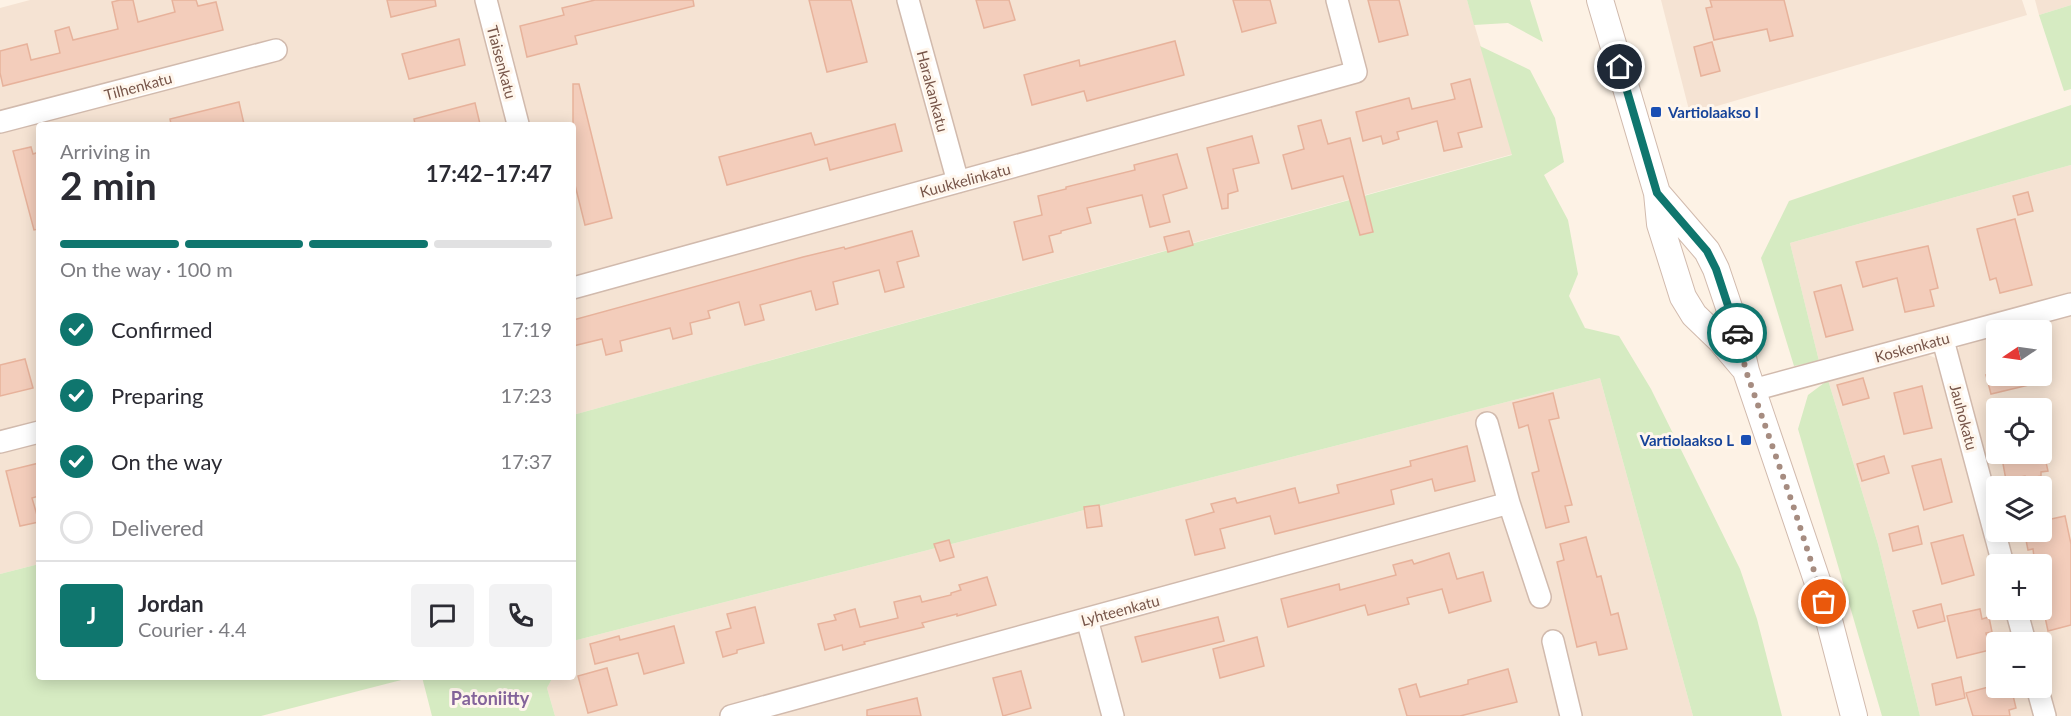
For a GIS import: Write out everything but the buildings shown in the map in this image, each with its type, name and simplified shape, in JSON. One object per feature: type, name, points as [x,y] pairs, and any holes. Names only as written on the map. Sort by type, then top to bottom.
[{"type":"street","name":"Tiaisenkatu","points":[[486,0],[517,122]]},
{"type":"street","name":"Harakankatu","points":[[908,0],[958,182]]},
{"type":"street","name":"Kuukkelinkatu","points":[[576,287],[1356,72],[1337,0]]},
{"type":"street","points":[[1606,2],[1657,193],[1660,224],[1683,297],[1694,315],[1730,350],[1749,381]]},
{"type":"street","name":"Tilhenkatu","points":[[0,122],[276,50]]},
{"type":"street","points":[[1657,193],[1707,251],[1716,269],[1736,328],[1749,381],[1824,602],[1854,716]]},
{"type":"street","name":"Koskenkatu","points":[[1749,381],[1942,340],[2071,304]]},
{"type":"street","name":"Jauhokatu","points":[[1942,340],[2001,554]]},
{"type":"street","points":[[1487,423],[1509,503],[1540,597]]},
{"type":"street","points":[[0,442],[36,433]]},
{"type":"street","name":"Lyhteenkatu","points":[[731,716],[1509,503]]},
{"type":"street","points":[[1087,619],[1113,716]]},
{"type":"street","points":[[1552,641],[1571,716]]},
{"type":"street","points":[[2040,698],[2045,716]]},
{"type":"shaded area","points":[[30,0],[1467,0],[1513,154],[576,414],[576,122],[36,122],[36,565],[0,574],[0,8]]},
{"type":"shaded area","points":[[1661,0],[2022,0],[2027,15],[1690,114]]},
{"type":"shaded area","points":[[2035,0],[2071,0],[2071,5],[2039,15]]},
{"type":"shaded area","points":[[2071,165],[2071,292],[1819,361],[1790,243]]},
{"type":"shaded area","points":[[2071,314],[2071,716],[2052,716],[2047,698],[2052,698],[2052,632],[2029,632],[2026,620],[2052,620],[2052,554],[2008,554],[2005,542],[2052,542],[2052,476],[1987,476],[1955,356],[1961,343],[1986,337],[1986,386],[2052,386],[2052,320],[2048,320]]},
{"type":"shaded area","points":[[1926,354],[1940,360],[1986,533],[1986,542],[1988,542],[1991,554],[1986,554],[1986,620],[2010,620],[2013,632],[1986,632],[1986,698],[2031,698],[2036,716],[1920,716],[1878,544],[1828,380]]},
{"type":"shaded area","points":[[1600,378],[1693,716],[555,716],[547,688],[551,680],[576,680],[576,640]]},
{"type":"green space","points":[[1467,0],[1530,0],[1543,42],[1508,23],[1474,25]]},
{"type":"green space","points":[[2071,5],[2071,89],[2064,91],[2039,15]]},
{"type":"green space","points":[[1480,46],[1530,70],[1555,118],[1564,162],[1544,175],[1568,220],[1578,274],[1569,296],[1585,328],[1619,336],[1651,389],[1740,569],[1757,619],[1782,716],[1693,716],[1600,378],[576,640],[576,414],[1512,155]]},
{"type":"green space","points":[[2071,105],[2071,165],[1790,243],[1819,361],[1794,366],[1761,258],[1789,201]]},
{"type":"green space","points":[[1828,380],[1878,544],[1920,716],[1882,716],[1798,429],[1808,395]]},
{"type":"green space","points":[[36,565],[36,680],[401,680],[261,716],[0,716],[0,574]]},
{"type":"green space","points":[[423,680],[551,680],[547,688],[555,716],[432,716]]},
{"type":"way so far","points":[[1737,333],[1746,371],[1824,602]]},
{"type":"place","name":"Vartiolaakso I","points":[[1656,112]]},
{"type":"place","name":"Vartiolaakso L","points":[[1746,440]]},
{"type":"district","name":"Patoniitty","points":[[490,698]]},
{"type":"route","points":[[1620,67],[1657,193],[1707,251],[1716,269],[1737,333]]}]
